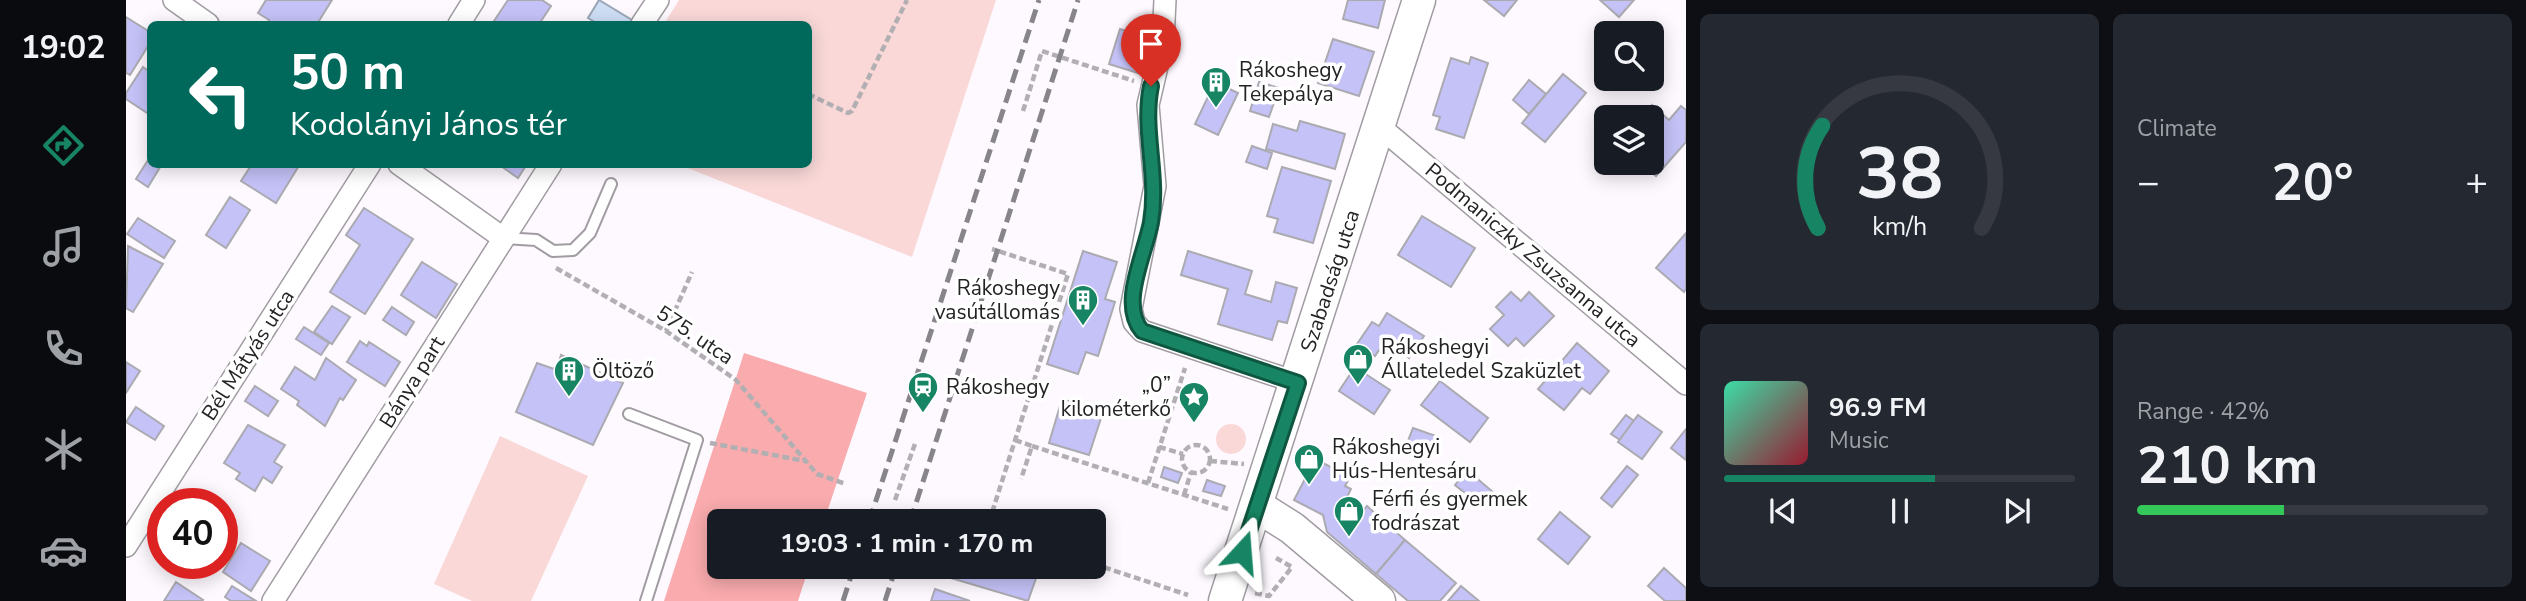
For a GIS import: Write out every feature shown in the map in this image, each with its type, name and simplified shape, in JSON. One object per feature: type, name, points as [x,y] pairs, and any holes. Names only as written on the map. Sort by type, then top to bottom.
[{"type":"street","points":[[174,0],[204,21]]},
{"type":"street","points":[[460,21],[474,0]]},
{"type":"street","points":[[644,21],[658,0]]},
{"type":"street","points":[[1165,0],[1163,41],[1147,105],[1155,186],[1131,309],[1134,322],[1142,331],[1298,383]]},
{"type":"street","name":"Szabadság utca","points":[[1239,597],[1246,508],[1298,383],[1419,0]]},
{"type":"street","name":"Podmaniczky Zsuzsanna utca","points":[[1380,127],[1686,384]]},
{"type":"street","name":"Bél Mátyás utca","points":[[126,546],[367,168]]},
{"type":"street","points":[[405,168],[503,238]]},
{"type":"street","name":"Bánya part","points":[[273,601],[548,168]]},
{"type":"street","points":[[1246,508],[1292,528],[1379,601]]},
{"type":"lane","points":[[503,238],[536,240],[553,251],[573,250],[590,233],[611,184]]},
{"type":"lane","points":[[629,414],[697,440],[646,601]]},
{"type":"path","points":[[812,96],[848,113],[852,111],[907,0]]},
{"type":"path","points":[[1023,111],[1042,51],[1151,86]]},
{"type":"path","points":[[992,249],[1068,274],[993,509]]},
{"type":"path","name":"575. utca","points":[[550,265],[666,331],[736,380],[817,474],[846,484]]},
{"type":"path","points":[[666,331],[692,272]]},
{"type":"path","points":[[1148,483],[1186,364]]},
{"type":"path","points":[[697,440],[806,461]]},
{"type":"path","points":[[1015,440],[1184,495],[1246,508]]},
{"type":"path","points":[[895,500],[916,441]]},
{"type":"path","points":[[1200,445],[1208,450],[1210,461],[1204,471],[1191,472],[1185,468],[1182,454],[1186,448],[1200,445]]},
{"type":"path","points":[[1021,479],[1032,446]]},
{"type":"path","points":[[1159,447],[1182,454]]},
{"type":"path","points":[[1210,461],[1224,464],[1251,463]]},
{"type":"path","points":[[1184,495],[1191,472]]},
{"type":"path","points":[[1239,597],[1269,596],[1292,567],[1276,558]]},
{"type":"path","points":[[1106,568],[1188,595]]},
{"type":"shaded area","points":[[679,0],[996,0],[912,257],[688,168],[812,168],[812,21],[666,21]]},
{"type":"shaded area","points":[[744,353],[867,393],[828,509],[707,509],[707,579],[805,579],[798,601],[664,601]]},
{"type":"shaded area","points":[[1231,424],[1242,428],[1246,439],[1242,450],[1231,454],[1220,450],[1216,439],[1220,428]]},
{"type":"shaded area","points":[[500,436],[588,476],[531,601],[472,601],[434,584]]},
{"type":"water","points":[[599,0],[632,20],[593,21],[588,18]]},
{"type":"building","points":[[266,0],[332,0],[319,21],[269,21],[258,13]]},
{"type":"building","points":[[508,0],[542,0],[551,6],[541,21],[494,21]]},
{"type":"building","points":[[1348,0],[1385,0],[1378,28],[1343,19]]},
{"type":"building","points":[[1484,0],[1517,0],[1504,16]]},
{"type":"building","points":[[1600,0],[1634,0],[1619,17]]},
{"type":"building","points":[[126,17],[147,30],[147,48],[130,75],[126,73]]},
{"type":"building","points":[[1120,29],[1152,39],[1141,74],[1109,64]]},
{"type":"building","points":[[1333,39],[1374,52],[1359,96],[1318,83]]},
{"type":"building","points":[[1471,57],[1488,63],[1464,138],[1436,129],[1440,117],[1433,115],[1451,58],[1469,64]]},
{"type":"building","points":[[143,67],[147,70],[147,113],[126,99],[126,93]]},
{"type":"building","points":[[1563,74],[1586,93],[1545,142],[1522,123]]},
{"type":"building","points":[[1529,80],[1546,94],[1529,114],[1513,100]]},
{"type":"building","name":"Rákoshegy Tekepálya","points":[[1215,82],[1238,93],[1218,135],[1195,124]]},
{"type":"building","points":[[1259,82],[1279,88],[1269,117],[1250,111]]},
{"type":"building","points":[[1681,106],[1686,110],[1686,142],[1664,167],[1664,116],[1669,120]]},
{"type":"building","points":[[1300,121],[1345,134],[1335,169],[1266,149],[1273,124],[1297,131]]},
{"type":"building","points":[[1252,146],[1272,153],[1267,169],[1246,162]]},
{"type":"building","points":[[147,162],[147,168],[160,168],[148,187],[136,179]]},
{"type":"building","points":[[1282,167],[1331,181],[1313,243],[1274,232],[1278,219],[1267,216]]},
{"type":"building","points":[[249,168],[298,168],[276,203],[241,181]]},
{"type":"building","points":[[504,168],[524,168],[518,178]]},
{"type":"building","points":[[230,197],[250,210],[226,248],[206,235]]},
{"type":"building","points":[[364,208],[413,239],[365,314],[330,292],[360,245],[346,235]]},
{"type":"building","points":[[1422,216],[1475,248],[1451,287],[1398,255]]},
{"type":"building","points":[[138,218],[175,241],[164,258],[127,234]]},
{"type":"building","points":[[1686,233],[1686,289],[1684,292],[1656,268]]},
{"type":"building","points":[[128,246],[163,264],[133,312],[126,308]]},
{"type":"building","name":"Rákoshegy vasútállomás","points":[[1083,251],[1117,262],[1105,299],[1115,302],[1098,356],[1086,352],[1078,374],[1047,364]]},
{"type":"building","points":[[1188,251],[1252,271],[1245,294],[1271,302],[1276,282],[1297,288],[1287,323],[1278,321],[1272,340],[1218,324],[1228,289],[1181,275]]},
{"type":"building","points":[[422,262],[457,284],[436,318],[401,295]]},
{"type":"building","points":[[1511,292],[1521,301],[1529,292],[1554,316],[1524,346],[1516,338],[1508,346],[1490,329],[1504,315],[1496,307]]},
{"type":"building","points":[[332,306],[350,317],[332,344],[314,332]]},
{"type":"building","points":[[392,307],[414,322],[406,335],[383,320]]},
{"type":"building","points":[[1387,313],[1424,336],[1409,358],[1398,350],[1393,359],[1379,350],[1375,356],[1357,344],[1372,322],[1379,326]]},
{"type":"building","points":[[304,327],[329,343],[321,355],[296,339]]},
{"type":"building","points":[[360,341],[367,346],[369,342],[400,362],[385,386],[347,362]]},
{"type":"building","points":[[1577,343],[1609,371],[1590,394],[1582,388],[1564,410],[1538,389]]},
{"type":"building","name":"Öltöző","points":[[561,355],[623,383],[593,445],[516,412],[537,363],[557,370]]},
{"type":"building","points":[[326,358],[356,380],[343,400],[340,398],[325,426],[297,405],[299,401],[281,389],[295,367],[315,380]]},
{"type":"building","points":[[126,362],[140,371],[126,393]]},
{"type":"building","points":[[1355,367],[1390,390],[1374,414],[1339,391]]},
{"type":"building","points":[[1440,381],[1488,418],[1470,442],[1421,405]]},
{"type":"building","points":[[255,386],[278,401],[268,416],[245,401]]},
{"type":"building","points":[[1062,399],[1103,412],[1089,455],[1049,443]]},
{"type":"building","points":[[136,407],[164,426],[155,440],[126,422]]},
{"type":"building","points":[[1626,415],[1634,421],[1620,440],[1611,434]]},
{"type":"building","points":[[1638,415],[1662,432],[1642,459],[1618,442]]},
{"type":"building","points":[[248,425],[285,445],[274,462],[282,467],[272,483],[263,477],[255,491],[236,479],[240,473],[224,463]]},
{"type":"building","points":[[1413,428],[1436,436],[1428,460],[1404,451]]},
{"type":"building","points":[[1686,429],[1686,460],[1671,448]]},
{"type":"building","points":[[1321,462],[1350,477],[1345,486],[1351,489],[1346,499],[1362,512],[1367,506],[1405,540],[1376,574],[1327,532],[1323,515],[1294,500],[1309,471],[1315,474]]},
{"type":"building","points":[[1627,466],[1638,475],[1612,507],[1601,498]]},
{"type":"building","points":[[1164,467],[1182,473],[1178,483],[1161,477]]},
{"type":"building","points":[[1467,470],[1493,492],[1481,506],[1455,485]]},
{"type":"building","points":[[1207,480],[1225,486],[1221,496],[1203,491]]},
{"type":"building","points":[[1560,512],[1590,537],[1568,564],[1538,539]]},
{"type":"building","points":[[1405,540],[1456,583],[1440,601],[1408,601],[1376,574]]},
{"type":"building","points":[[241,543],[270,561],[251,591],[233,579],[238,579],[238,548]]},
{"type":"building","points":[[1664,568],[1686,588],[1686,601],[1665,601],[1648,586]]},
{"type":"building","points":[[954,579],[1036,579],[1028,601]]},
{"type":"building","points":[[176,582],[203,600],[164,601]]},
{"type":"building","points":[[232,586],[256,601],[231,601],[225,597]]},
{"type":"building","points":[[1461,586],[1479,601],[1448,601]]},
{"type":"building","points":[[935,589],[970,601],[931,601]]},
{"type":"railway","points":[[873,509],[1039,0]]},
{"type":"railway","points":[[914,509],[1078,0]]},
{"type":"railway","points":[[843,601],[850,579]]},
{"type":"railway","points":[[885,601],[892,579]]},
{"type":"place","name":"Rákoshegy Tekepálya","points":[[1216,109]]},
{"type":"place","name":"Rákoshegy vasútállomás","points":[[1083,327]]},
{"type":"place","name":"Rákoshegyi Állateledel Szaküzlet","points":[[1358,386]]},
{"type":"place","name":"Öltöző","points":[[569,398]]},
{"type":"place","name":"Rákoshegy","points":[[923,414]]},
{"type":"place","name":"„0” kilométerkő","points":[[1194,424]]},
{"type":"place","name":"Rákoshegyi Hús-Hentesáru","points":[[1309,486]]},
{"type":"place","name":"Férfi és gyermek fodrászat","points":[[1349,538]]},
{"type":"route","points":[[1151,86],[1147,105],[1155,186],[1146,246],[1131,309],[1134,322],[1142,331],[1298,383],[1242,552]]}]
